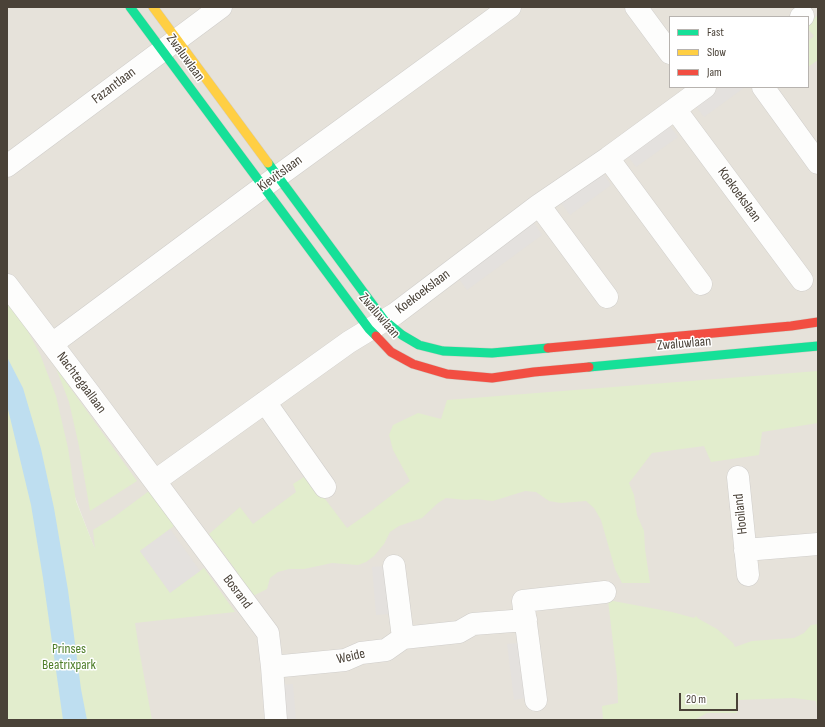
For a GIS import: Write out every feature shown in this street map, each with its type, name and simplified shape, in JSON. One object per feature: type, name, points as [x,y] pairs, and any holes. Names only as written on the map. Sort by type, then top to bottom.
[{"type":"main road","name":"Zwaluwlaan","points":[[130,7],[169,45],[376,325],[391,352],[413,364],[447,374],[492,378],[818,346]]},
{"type":"main road","name":"Zwaluwlaan","points":[[153,7],[169,45],[376,325],[402,335],[419,345],[444,351],[492,353],[791,326],[818,322]]},
{"type":"street","name":"Fazantlaan","points":[[7,166],[221,7]]},
{"type":"street","name":"Kievitslaan","points":[[52,344],[270,182],[510,7]]},
{"type":"street","points":[[636,7],[669,52]]},
{"type":"street","points":[[763,88],[818,163]]},
{"type":"street","name":"Koekoekslaan","points":[[155,481],[349,342],[395,314],[539,205],[608,158],[700,89]]},
{"type":"street","name":"Koekoekslaan","points":[[675,108],[802,280]]},
{"type":"street","points":[[608,158],[701,284]]},
{"type":"street","points":[[539,205],[607,297]]},
{"type":"street","name":"Nachtegaallaan","points":[[7,285],[155,481]]},
{"type":"street","points":[[265,402],[325,487]]},
{"type":"street","name":"Hooiland","points":[[738,477],[748,575]]},
{"type":"street","name":"Bosrand","points":[[155,481],[268,633],[276,720]]},
{"type":"street","name":"Hooiland","points":[[745,550],[818,544]]},
{"type":"street","points":[[394,566],[404,638]]},
{"type":"street","points":[[536,700],[524,601],[605,592]]},
{"type":"street","name":"Weide","points":[[272,667],[345,660],[361,653],[386,650],[404,638],[459,632],[473,624],[526,620]]},
{"type":"shaded area","points":[[7,7],[818,7],[818,720],[150,720],[124,626],[46,421],[7,345]]},
{"type":"shaded area","points":[[719,88],[744,88],[704,117],[695,105]]},
{"type":"shaded area","points":[[669,125],[678,137],[636,167],[627,155]]},
{"type":"shaded area","points":[[603,173],[611,185],[570,215],[561,203]]},
{"type":"shaded area","points":[[534,223],[542,235],[467,290],[459,279]]},
{"type":"shaded area","points":[[170,529],[200,571],[170,593],[140,551]]},
{"type":"shaded area","points":[[384,566],[389,614],[376,615],[372,567]]},
{"type":"shaded area","points":[[518,643],[525,698],[514,700],[507,644]]},
{"type":"shaded area","points":[[293,684],[296,720],[284,720],[281,685]]},
{"type":"green space","points":[[818,15],[818,60],[809,66],[809,40],[814,36],[809,30],[809,22]]},
{"type":"green space","name":"Prinses Beatrixpark","points":[[7,302],[24,324],[40,354],[56,396],[68,448],[76,501],[95,549],[93,530],[114,517],[149,491],[174,526],[140,551],[170,592],[204,568],[235,612],[135,623],[152,720],[7,720]]},
{"type":"green space","points":[[56,368],[137,481],[90,511],[79,446],[69,402]]},
{"type":"green space","points":[[818,371],[818,423],[762,432],[759,455],[711,462],[704,446],[652,453],[629,483],[634,495],[637,515],[644,531],[650,583],[622,583],[615,569],[601,520],[594,508],[586,501],[561,503],[549,501],[536,492],[525,491],[493,501],[446,498],[438,503],[422,518],[399,526],[390,532],[384,544],[374,556],[366,562],[358,565],[332,563],[304,569],[289,569],[278,572],[270,578],[267,589],[253,596],[209,534],[240,507],[253,524],[296,492],[293,484],[307,475],[347,528],[410,481],[393,450],[389,435],[393,425],[418,413],[441,419],[447,400]]},
{"type":"green space","points":[[608,600],[672,612],[694,618],[696,616],[717,629],[733,643],[735,647],[752,641],[794,638],[804,633],[811,625],[818,624],[818,713],[816,701],[794,698],[737,700],[737,713],[707,713],[694,720],[603,720],[602,706],[618,703],[617,677]]},
{"type":"water","points":[[7,357],[23,388],[41,449],[54,508],[68,590],[81,689],[87,720],[63,720],[31,505],[7,405]]},
{"type":"traffic: fast","points":[[130,7],[369,329],[376,336]]},
{"type":"traffic: fast","points":[[268,163],[384,320],[402,335],[419,345],[443,351],[492,353],[548,348]]},
{"type":"traffic: fast","points":[[589,367],[818,346]]},
{"type":"traffic: slow","points":[[153,7],[268,163]]},
{"type":"traffic: jam","points":[[548,348],[791,326],[818,322]]},
{"type":"traffic: jam","points":[[376,336],[391,352],[413,364],[447,374],[492,378],[534,372],[589,367]]}]
